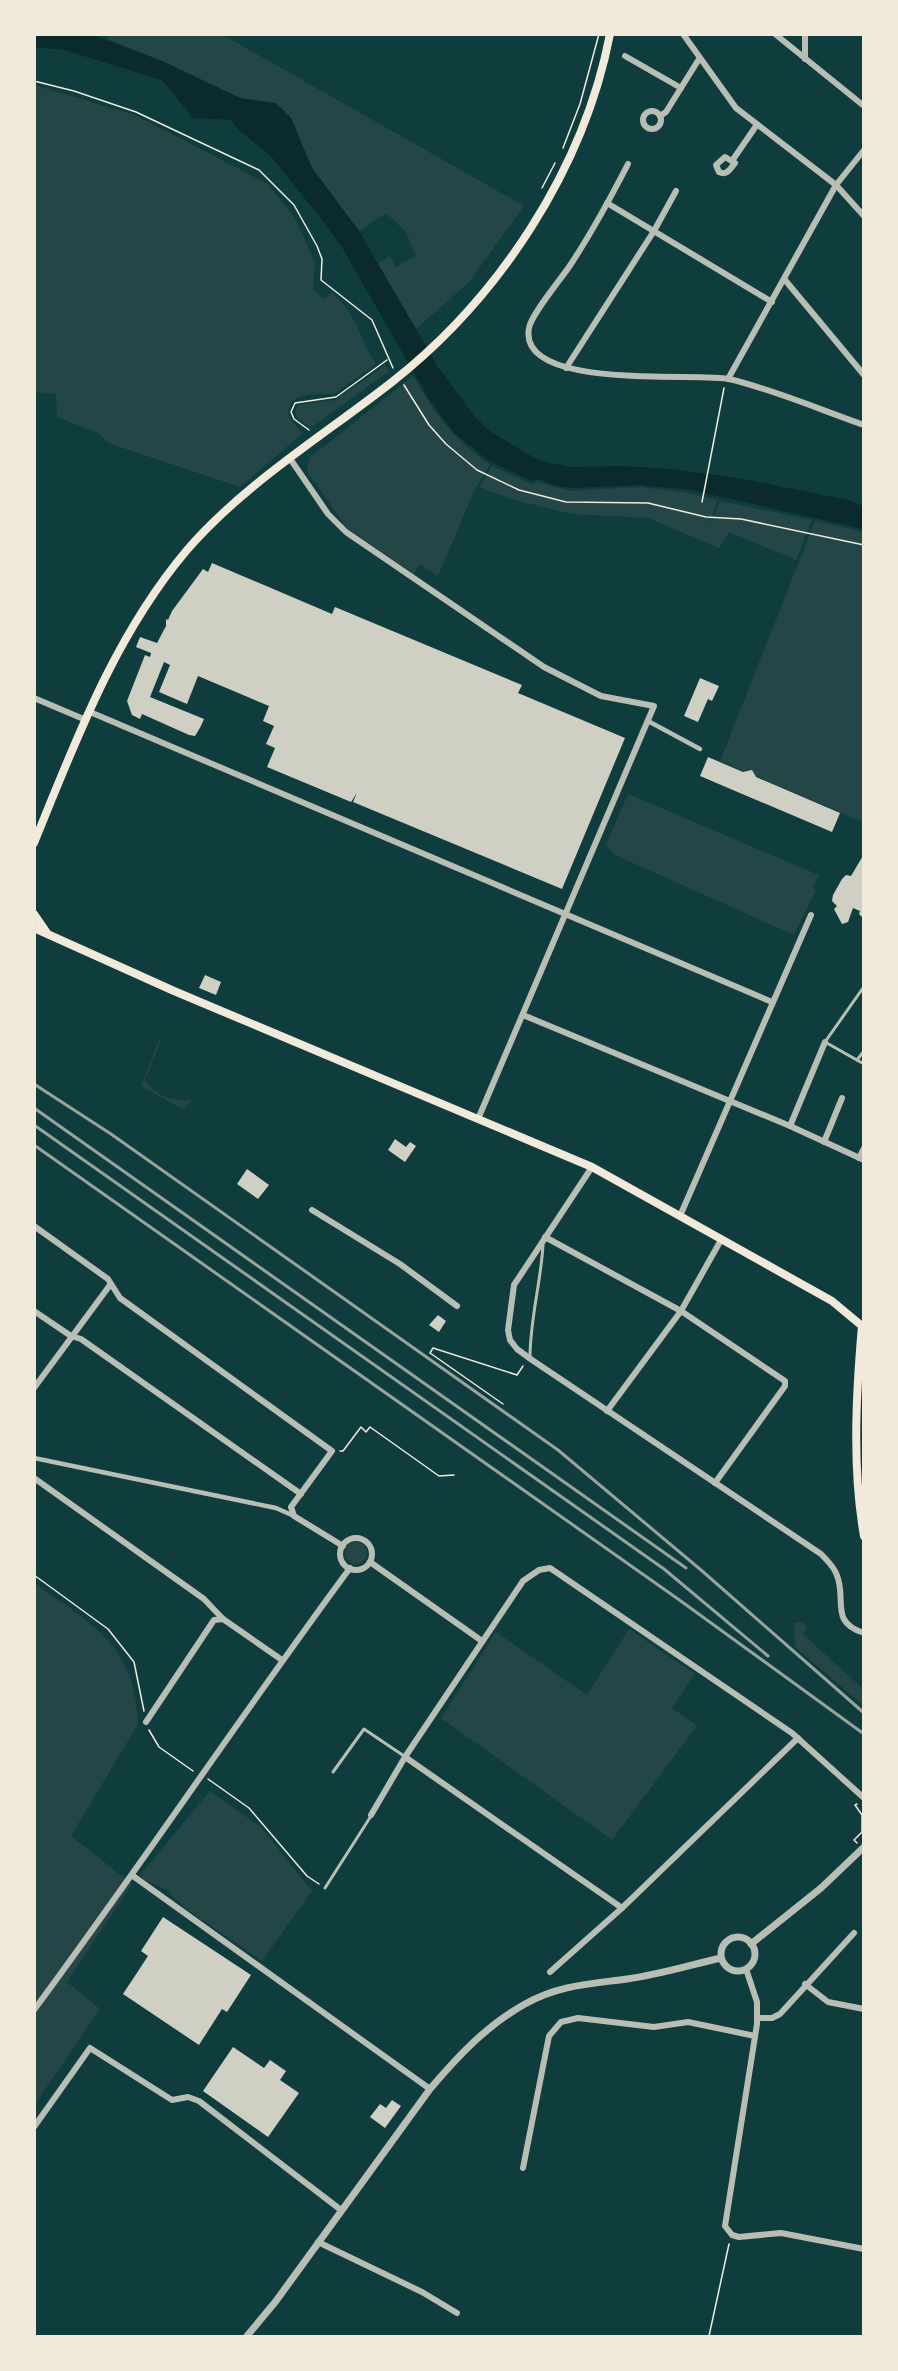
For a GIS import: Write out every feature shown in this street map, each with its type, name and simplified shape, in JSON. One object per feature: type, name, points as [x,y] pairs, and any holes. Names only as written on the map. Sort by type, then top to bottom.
[{"type":"main road","points":[[34,843],[122,642],[149,601],[188,550],[235,503],[389,385],[445,334],[496,277],[539,213],[584,122],[610,37]]},
{"type":"main road","points":[[34,914],[47,934]]},
{"type":"main road","points":[[34,928],[174,991],[592,1167],[832,1301],[863,1326],[858,1406],[858,1462],[859,1501],[864,1536]]},
{"type":"main road","points":[[858,1462],[864,1498]]},
{"type":"street","points":[[683,34],[736,108],[756,126],[836,185],[864,216]]},
{"type":"street","points":[[775,34],[864,106]]},
{"type":"street","points":[[805,34],[805,59]]},
{"type":"street","points":[[625,56],[681,88]]},
{"type":"street","points":[[660,116],[699,59]]},
{"type":"street","points":[[732,161],[756,126]]},
{"type":"street","points":[[728,379],[836,185],[864,150]]},
{"type":"street","points":[[628,164],[608,203],[528,329],[530,341],[540,356],[555,365],[566,368],[613,374],[728,379],[864,425]]},
{"type":"street","points":[[566,368],[654,231],[676,191]]},
{"type":"street","points":[[608,203],[772,302]]},
{"type":"street","points":[[785,280],[864,375]]},
{"type":"street","points":[[291,460],[328,514],[346,532],[526,656],[601,696],[654,706],[478,1119]]},
{"type":"street","points":[[34,698],[88,716],[772,1002]]},
{"type":"street","points":[[648,721],[700,749]]},
{"type":"street","points":[[680,1216],[811,915]]},
{"type":"street","points":[[523,1015],[790,1126],[861,1159],[864,1148]]},
{"type":"street","points":[[790,1126],[825,1042]]},
{"type":"street","points":[[824,1142],[842,1098]]},
{"type":"street","points":[[592,1167],[514,1284],[507,1321],[510,1340],[530,1359],[826,1559],[837,1574],[843,1621],[851,1628],[864,1633]]},
{"type":"street","points":[[312,1210],[400,1264],[458,1306]]},
{"type":"street","points":[[34,1226],[108,1279],[120,1298],[332,1451],[291,1508],[294,1516]]},
{"type":"street","points":[[545,1239],[681,1311],[786,1383],[715,1483]]},
{"type":"street","points":[[607,1411],[681,1311],[721,1240]]},
{"type":"street","points":[[34,1388],[70,1336],[110,1285]]},
{"type":"street","points":[[34,1311],[70,1336],[81,1339],[301,1494]]},
{"type":"street","points":[[34,1458],[265,1505],[294,1516],[343,1546]]},
{"type":"street","points":[[34,1478],[204,1599],[223,1619],[282,1660]]},
{"type":"street","points":[[353,1538],[366,1541],[371,1549],[370,1562],[359,1569],[350,1568],[341,1558],[343,1546],[353,1538]]},
{"type":"street","points":[[370,1562],[482,1641]]},
{"type":"street","points":[[34,2010],[133,1876],[282,1660],[350,1568]]},
{"type":"street","points":[[371,1815],[405,1757],[523,1581],[539,1570],[550,1568],[798,1738],[864,1798]]},
{"type":"street","points":[[146,1722],[214,1620],[223,1619]]},
{"type":"street","points":[[550,1972],[622,1908],[798,1738]]},
{"type":"street","points":[[405,1757],[622,1908]]},
{"type":"street","points":[[751,1944],[821,1888],[864,1847]]},
{"type":"street","points":[[133,1876],[430,2089]]},
{"type":"street","points":[[757,2018],[772,2018],[780,2014],[805,1984],[854,1934]]},
{"type":"street","points":[[743,1938],[751,1944],[754,1958],[746,1970],[730,1970],[721,1958],[722,1948],[728,1940],[743,1938]]},
{"type":"street","points":[[247,2337],[430,2089],[457,2057],[480,2036],[526,2004],[578,1984],[627,1979],[721,1958]]},
{"type":"street","points":[[746,1970],[758,2002],[757,2018],[725,2226],[732,2235],[746,2237],[781,2233],[864,2249]]},
{"type":"street","points":[[805,1984],[828,2002],[864,2009]]},
{"type":"street","points":[[523,2168],[549,2036],[561,2022],[578,2018],[654,2027],[688,2022],[755,2036]]},
{"type":"street","points":[[34,2127],[90,2048],[172,2100],[188,2097],[199,2101],[341,2210]]},
{"type":"street","points":[[318,2242],[422,2292],[458,2313]]},
{"type":"lane","points":[[863,988],[825,1042],[864,1064]]},
{"type":"lane","points":[[857,1060],[864,1051]]},
{"type":"lane","points":[[530,1359],[530,1333],[545,1239]]},
{"type":"lane","points":[[333,1773],[364,1729],[405,1757]]},
{"type":"lane","points":[[325,1888],[371,1815]]},
{"type":"path","points":[[539,195],[560,154],[580,104],[599,34]]},
{"type":"path","points":[[34,81],[74,91],[136,112],[259,170],[294,206],[312,236],[322,259],[321,280],[372,320],[394,369]]},
{"type":"path","points":[[311,431],[294,419],[291,412],[295,403],[336,397],[388,359]]},
{"type":"path","points":[[399,378],[429,425],[446,444],[477,470],[519,490],[566,502],[648,503],[706,517],[741,519],[864,545]]},
{"type":"path","points":[[702,502],[723,389],[728,379]]},
{"type":"path","points":[[503,1404],[430,1353],[433,1348],[517,1375],[523,1366]]},
{"type":"path","points":[[332,1451],[343,1451],[361,1427],[366,1432],[370,1427],[439,1476],[454,1475]]},
{"type":"path","points":[[34,1575],[108,1629],[134,1662],[146,1722],[159,1747],[249,1808],[307,1876],[325,1888]]},
{"type":"path","points":[[854,1840],[862,1832],[862,1815],[855,1805],[864,1798]]},
{"type":"path","points":[[710,2337],[723,2265],[732,2235]]},
{"type":"shaded area","points":[[110,34],[223,35],[524,206],[469,282],[415,330],[377,264],[390,256],[396,267],[416,256],[406,232],[386,213],[359,231],[312,168],[291,118],[276,104],[240,98],[162,61],[108,39]]},
{"type":"shaded area","points":[[35,35],[93,35],[162,61],[240,98],[276,103],[291,118],[312,168],[359,231],[438,367],[475,417],[490,431],[526,453],[541,461],[569,467],[623,466],[671,469],[738,478],[848,500],[863,506],[863,529],[691,490],[640,485],[572,488],[555,486],[539,479],[532,481],[489,461],[453,432],[429,399],[343,249],[270,155],[238,130],[231,120],[193,118],[162,80],[64,50],[35,47]]},
{"type":"shaded area","points":[[34,85],[135,115],[268,184],[296,220],[315,263],[313,290],[323,298],[328,297],[331,292],[353,318],[376,364],[334,394],[304,395],[293,400],[287,413],[303,433],[240,487],[111,444],[98,433],[57,417],[56,394],[35,392]]},
{"type":"shaded area","points":[[385,365],[389,371],[315,425],[311,427],[297,418],[295,412],[298,405],[335,400]]},
{"type":"shaded area","points":[[413,376],[446,426],[490,465],[475,489],[438,576],[420,564],[414,574],[347,528],[307,471],[309,458]]},
{"type":"shaded area","points":[[492,466],[531,484],[538,482],[571,491],[641,487],[690,493],[717,500],[710,526],[720,501],[812,520],[796,560],[729,532],[719,548],[648,518],[572,514],[514,500],[479,487]]},
{"type":"shaded area","points":[[815,521],[863,532],[863,822],[720,761]]},
{"type":"shaded area","points":[[628,794],[819,875],[813,888],[816,890],[794,935],[615,855],[606,845]]},
{"type":"shaded area","points":[[159,1040],[161,1040],[145,1079],[154,1090],[166,1097],[192,1100],[183,1109],[141,1086]]},
{"type":"shaded area","points":[[356,1542],[364,1545],[367,1553],[364,1561],[356,1564],[348,1561],[345,1553],[348,1545]]},
{"type":"shaded area","points":[[35,1583],[91,1624],[118,1653],[128,1672],[138,1720],[137,1726],[71,1836],[132,1884],[67,1982],[100,2009],[35,2104]]},
{"type":"shaded area","points":[[802,1622],[807,1627],[803,1634],[863,1689],[863,1705],[795,1647],[794,1623]]},
{"type":"shaded area","points":[[629,1629],[695,1674],[672,1708],[697,1726],[612,1840],[441,1718],[496,1632],[587,1695]]},
{"type":"shaded area","points":[[210,1791],[261,1827],[312,1891],[262,1961],[185,1908],[167,1890],[143,1879],[141,1874]]},
{"type":"building","points":[[212,563],[332,614],[335,607],[522,685],[518,693],[625,738],[562,889],[353,802],[357,793],[351,802],[267,767],[275,748],[266,744],[274,726],[263,721],[269,706],[198,676],[187,704],[159,692],[170,665],[164,662],[150,697],[204,719],[195,736],[142,714],[140,719],[132,715],[127,701],[145,655],[150,657],[151,653],[136,647],[140,637],[157,643],[166,626],[166,619],[168,620],[203,569],[208,572]]},
{"type":"building","points":[[700,678],[719,686],[712,701],[708,699],[698,722],[684,716]]},
{"type":"building","points":[[708,757],[743,772],[752,770],[756,777],[840,813],[832,832],[700,776]]},
{"type":"building","points":[[864,854],[864,919],[859,914],[860,911],[853,908],[848,922],[842,924],[834,909],[837,906],[832,901],[833,895],[842,879],[846,875],[851,876]]},
{"type":"building","points":[[205,975],[221,982],[216,995],[199,988]]},
{"type":"building","points":[[395,1139],[406,1147],[410,1142],[416,1146],[405,1162],[388,1150]]},
{"type":"building","points":[[247,1169],[269,1185],[258,1199],[237,1184]]},
{"type":"building","points":[[438,1315],[446,1321],[439,1332],[429,1325]]},
{"type":"building","points":[[163,1917],[251,1975],[227,2012],[222,2009],[199,2045],[123,1994],[148,1956],[141,1951]]},
{"type":"building","points":[[233,2047],[264,2068],[270,2060],[286,2071],[280,2080],[299,2093],[268,2137],[203,2091]]},
{"type":"building","points":[[392,2100],[401,2106],[385,2128],[370,2117],[380,2104],[386,2108]]},
{"type":"railway","points":[[34,1084],[111,1134],[558,1450],[701,1570],[864,1713]]},
{"type":"railway","points":[[34,1108],[686,1568]]},
{"type":"railway","points":[[34,1125],[664,1569],[768,1656]]},
{"type":"railway","points":[[34,1145],[678,1599],[864,1734]]}]
